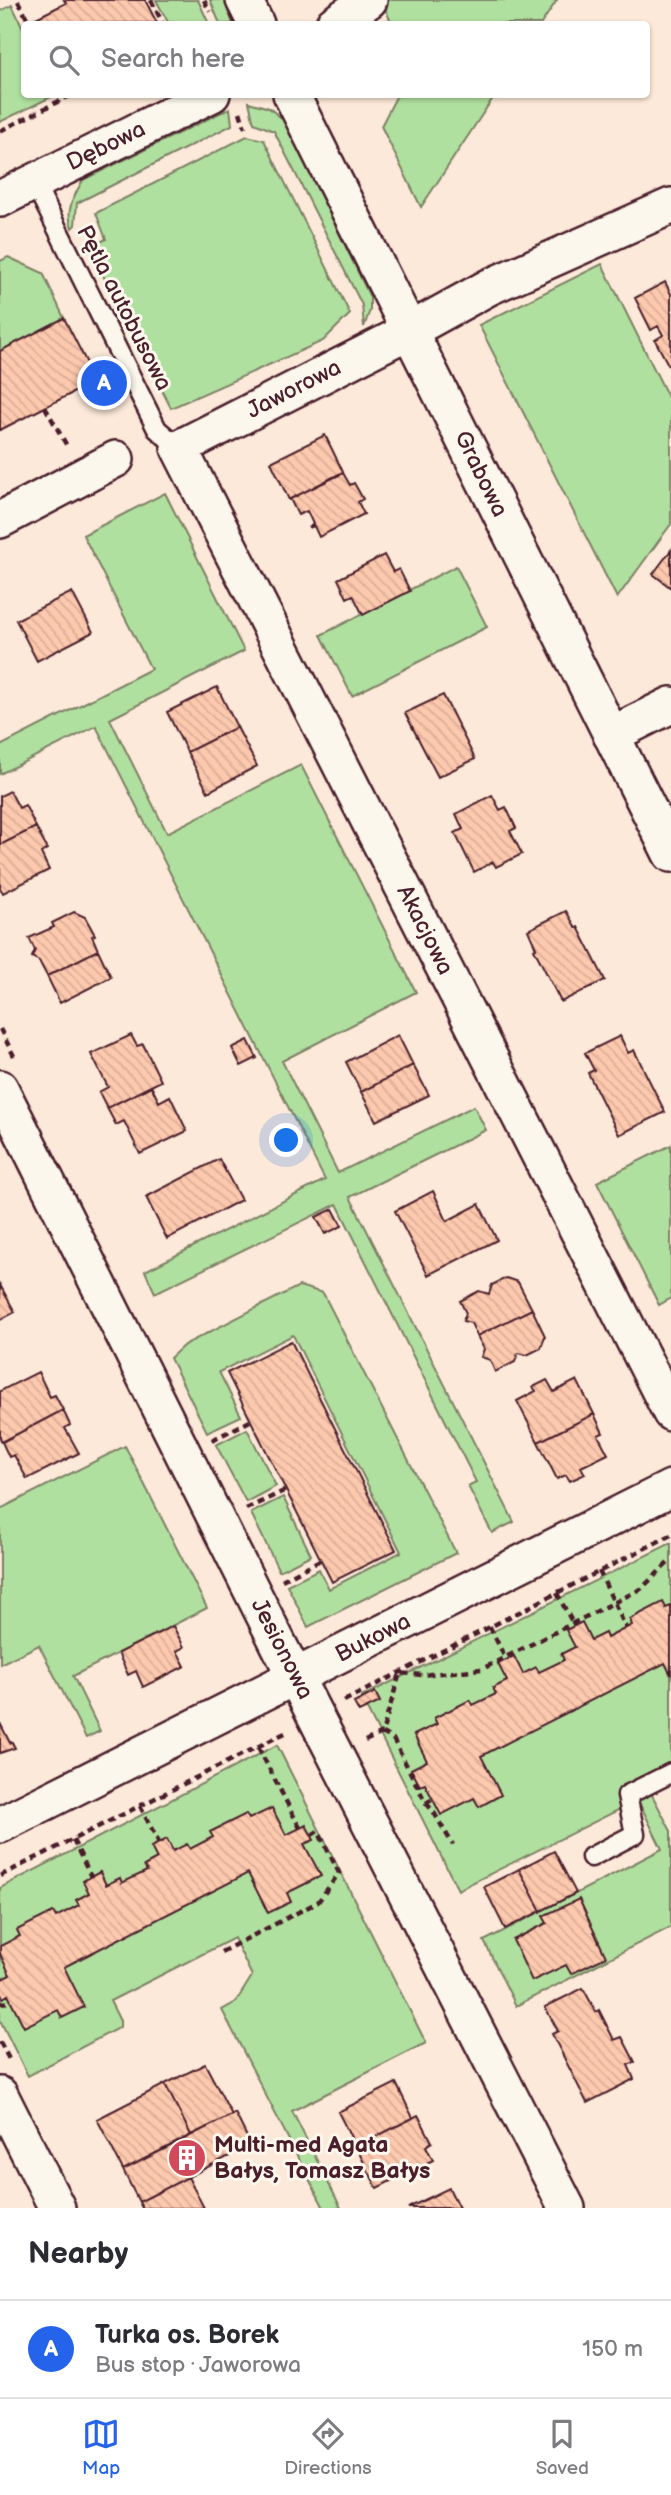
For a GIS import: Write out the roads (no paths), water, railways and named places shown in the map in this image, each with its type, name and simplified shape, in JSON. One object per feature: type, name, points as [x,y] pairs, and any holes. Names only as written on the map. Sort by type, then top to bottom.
[{"type":"street","points":[[244,0],[254,21]]},
{"type":"street","points":[[338,21],[369,0]]},
{"type":"street","name":"Dębowa","points":[[0,199],[204,98]]},
{"type":"street","name":"Grabowa","points":[[293,98],[671,853]]},
{"type":"street","name":"Jaworowa","points":[[179,448],[410,331],[489,287],[671,206]]},
{"type":"street","name":"Akacjowa","points":[[179,448],[671,1413]]},
{"type":"street","points":[[0,520],[116,459]]},
{"type":"street","points":[[611,734],[671,705]]},
{"type":"street","name":"Jesionowa","points":[[0,1088],[295,1676],[567,2208]]},
{"type":"street","name":"Bukowa","points":[[0,1825],[671,1488]]},
{"type":"street","points":[[0,2095],[57,2208]]},
{"type":"lane","name":"Pętla autobusowa","points":[[34,181],[157,429],[179,448]]},
{"type":"lane","points":[[591,1857],[635,1834],[627,1795],[671,1773]]},
{"type":"place","name":"Turka os. Borek","points":[[104,383]]},
{"type":"place","name":"Multi-med Agata Bałys, Tomasz Bałys","points":[[187,2158]]}]
